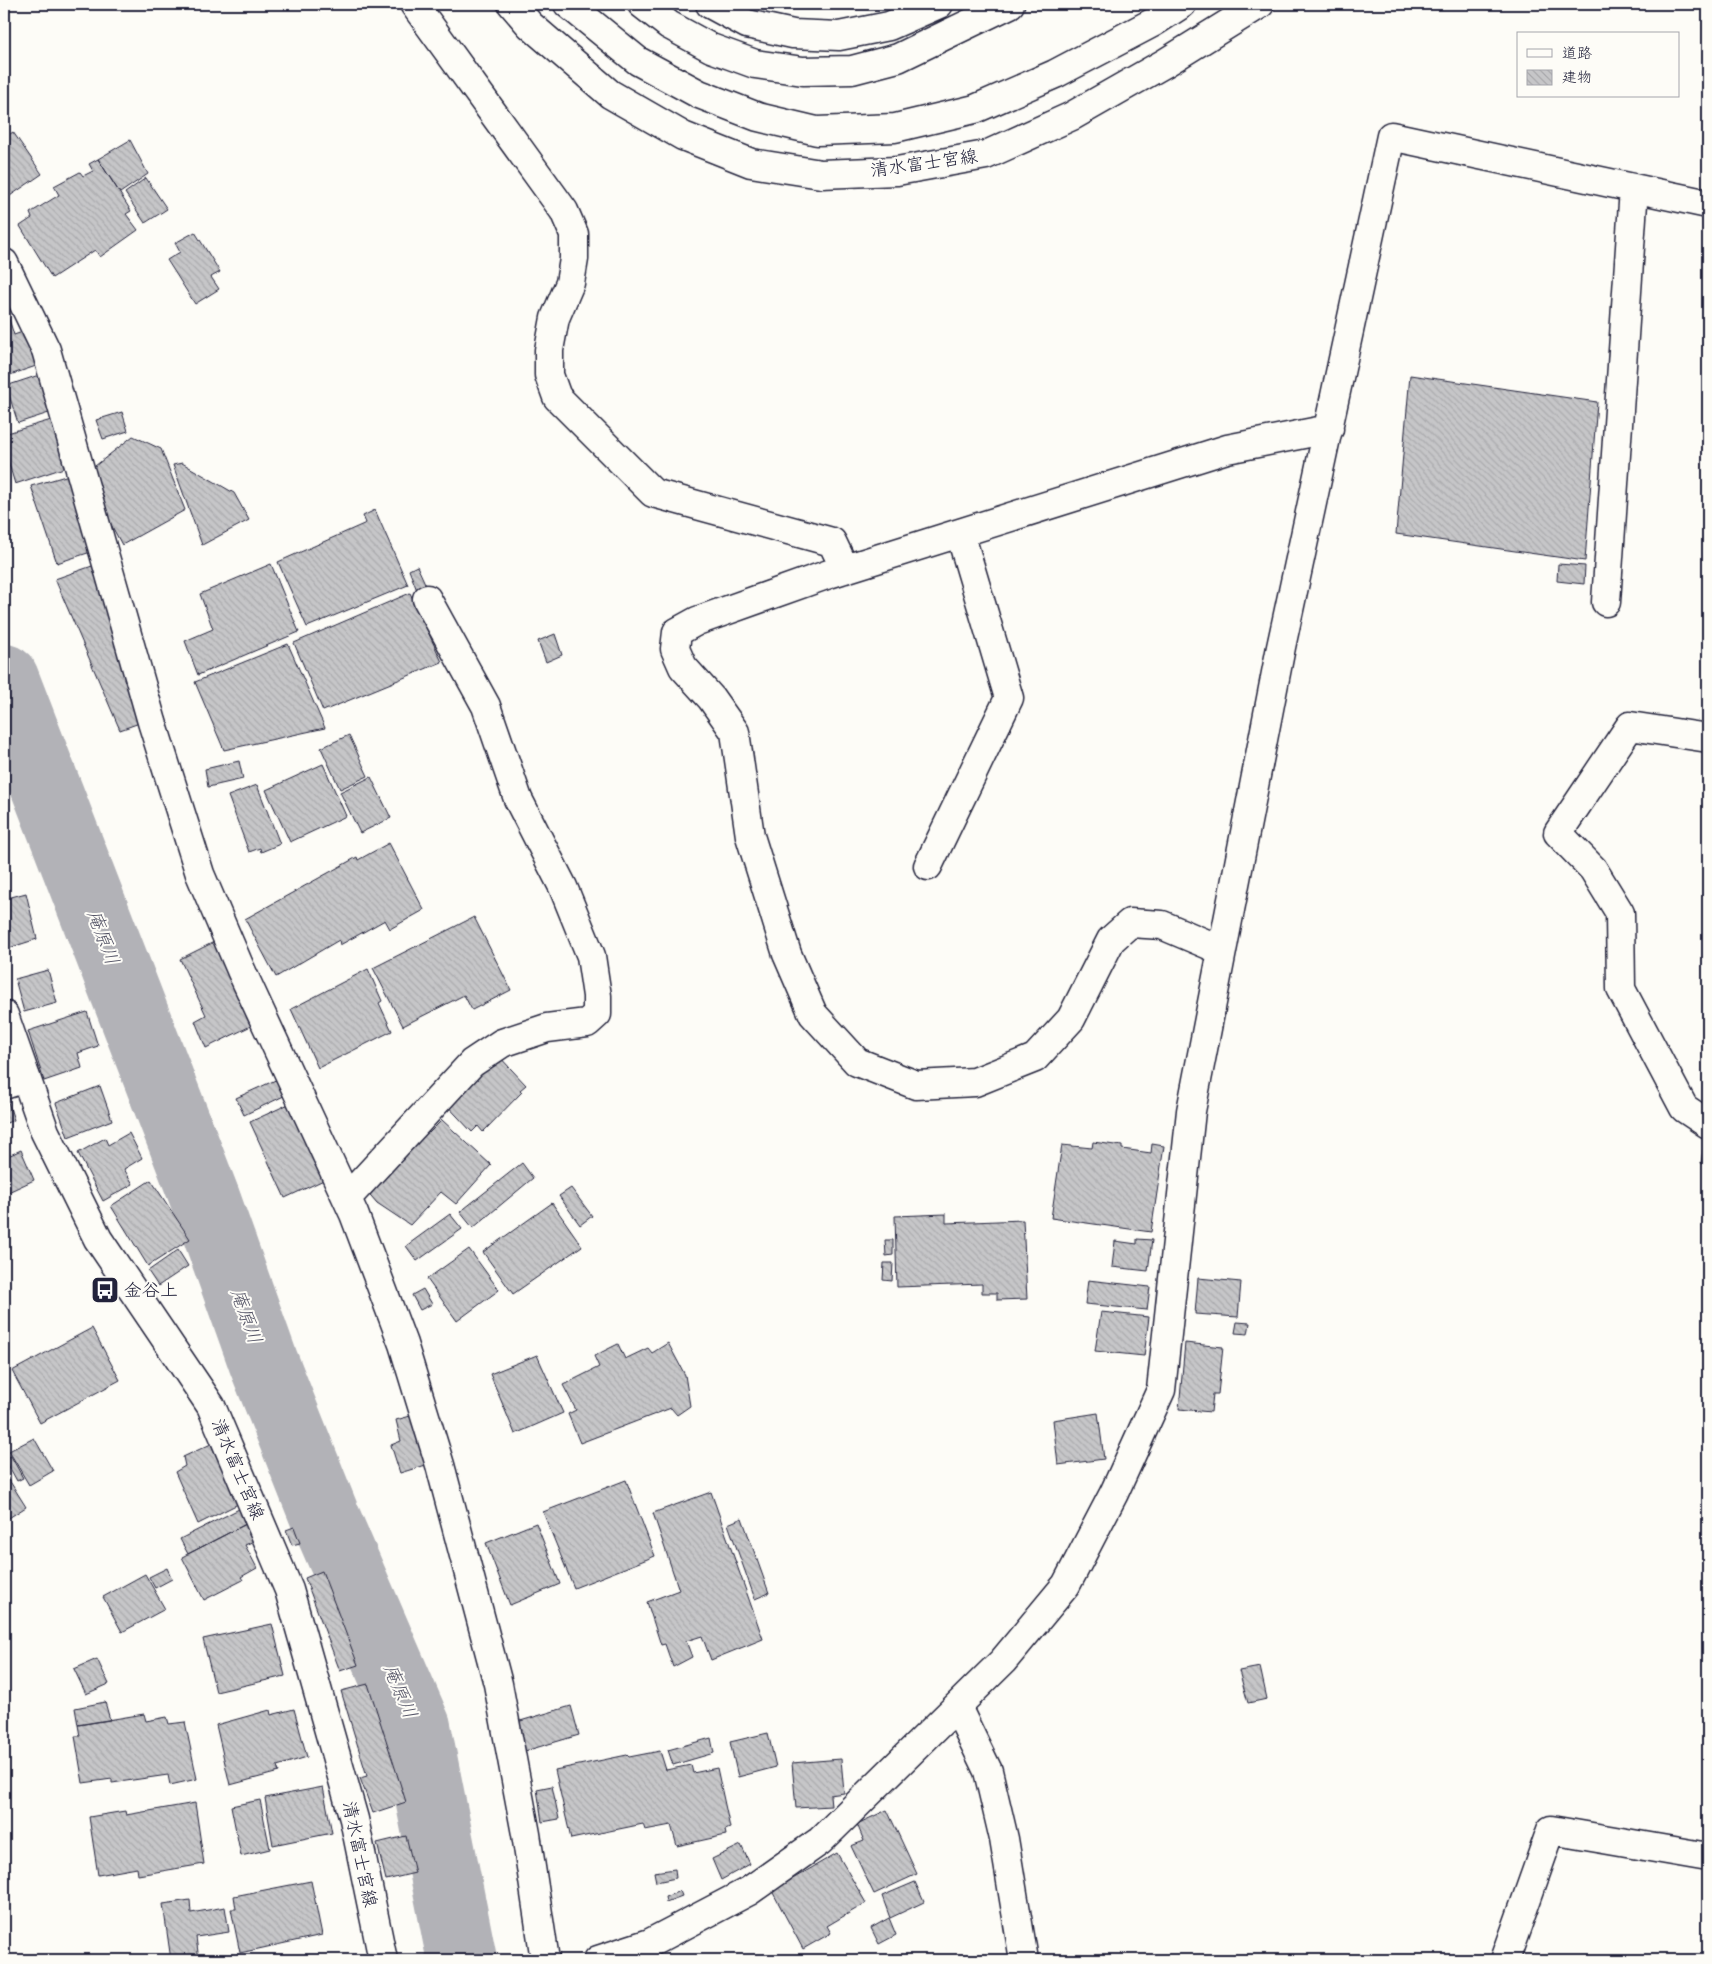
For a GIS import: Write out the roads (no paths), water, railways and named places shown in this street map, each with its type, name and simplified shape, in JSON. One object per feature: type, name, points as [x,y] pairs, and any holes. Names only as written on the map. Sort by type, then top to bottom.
[{"type":"main road","points":[[414,4],[564,211],[574,234],[574,259],[570,283],[554,318],[549,350],[549,375],[557,397],[653,493],[832,542],[845,569]]},
{"type":"main road","name":"清水富士宮線","points":[[512,4],[530,25],[610,94],[683,136],[751,163],[821,174],[897,171],[986,155],[1072,116],[1165,63],[1260,4]]},
{"type":"main road","points":[[568,4],[638,61],[699,94],[758,117],[817,130],[895,128],[975,109],[1055,74],[1154,22],[1182,4]]},
{"type":"main road","points":[[642,4],[669,25],[711,48],[755,64],[804,71],[852,70],[898,58],[1010,4]]},
{"type":"main road","points":[[710,4],[747,24],[793,34],[839,36],[889,26],[939,4]]},
{"type":"main road","points":[[598,1960],[650,1943],[749,1891],[820,1841],[1003,1661],[1066,1585],[1114,1493],[1161,1390],[1191,1111],[1281,647],[1391,136],[1708,204]]},
{"type":"main road","points":[[1606,602],[1634,188]]},
{"type":"main road","points":[[4,263],[46,350],[152,722],[200,874],[241,970],[347,1198],[403,1344],[440,1465],[498,1684],[526,1834],[545,1960]]},
{"type":"main road","points":[[1221,950],[1162,925],[1130,923],[1111,940],[1071,1019],[1035,1058],[975,1082],[916,1084],[857,1062],[813,1014],[787,954],[750,836],[735,732],[711,698],[683,667],[675,649],[677,632],[697,621],[845,569],[1227,449],[1329,429]]},
{"type":"main road","points":[[928,866],[1009,698],[960,533]]},
{"type":"main road","points":[[347,1198],[472,1063],[502,1043],[547,1028],[587,1023],[598,1014],[598,996],[588,947],[563,888],[518,799],[486,706],[427,599]]},
{"type":"main road","points":[[1708,738],[1630,726],[1558,833],[1593,868],[1620,913],[1621,989],[1684,1108],[1708,1124]]},
{"type":"main road","name":"清水富士宮線","points":[[4,1015],[15,1082],[45,1132],[98,1238],[211,1406],[289,1590],[354,1819],[383,1960]]},
{"type":"main road","points":[[957,1707],[988,1771],[1004,1839],[1024,1960]]},
{"type":"main road","points":[[1505,1960],[1551,1830],[1708,1857]]},
{"type":"waterway","name":"庵原川","points":[[4,679],[206,1201],[263,1361],[325,1517],[416,1727],[462,1960]]},
{"type":"place","name":"金谷上","points":[[105,1290]]}]
